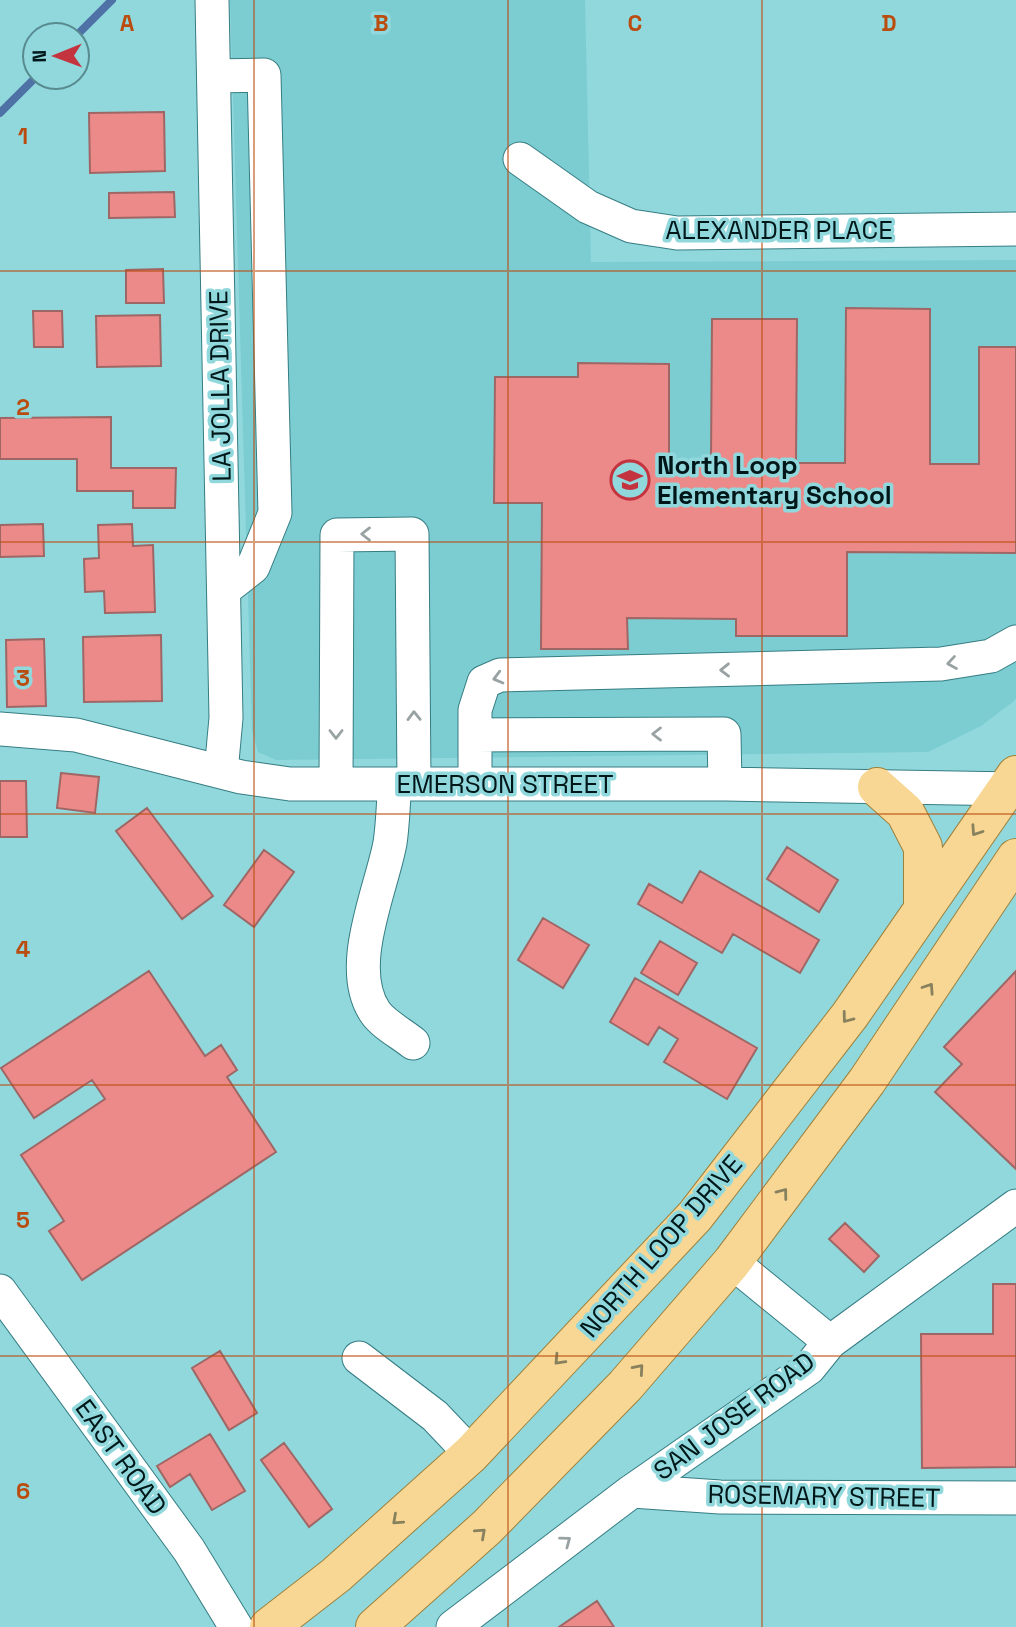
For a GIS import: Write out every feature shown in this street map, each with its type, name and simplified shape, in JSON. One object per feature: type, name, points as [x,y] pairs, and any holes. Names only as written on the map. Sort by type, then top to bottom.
[{"type":"main road","name":"NORTH LOOP DRIVE","points":[[268,1627],[336,1575],[471,1454],[695,1216],[850,1015],[923,907],[1012,784]]},
{"type":"main road","points":[[877,787],[905,812],[923,847],[923,907]]},
{"type":"main road","points":[[375,1627],[488,1527],[625,1386],[732,1262],[867,1081],[1016,858]]},
{"type":"street","name":"LA JOLLA DRIVE","points":[[212,0],[225,589],[226,718],[221,772]]},
{"type":"street","points":[[214,76],[264,75],[275,513],[253,567],[225,589]]},
{"type":"street","name":"ALEXANDER PLACE","points":[[520,159],[588,208],[631,226],[677,233],[1016,229]]},
{"type":"street","points":[[336,784],[337,535],[412,534],[404,784],[364,952],[365,981],[374,1011],[413,1043]]},
{"type":"street","points":[[474,784],[475,710],[484,682],[500,675],[941,664],[992,656],[1016,642]]},
{"type":"street","name":"EMERSON STREET","points":[[0,729],[76,735],[221,772],[290,784],[725,784],[877,787],[1012,784]]},
{"type":"street","points":[[475,735],[724,734],[725,784]]},
{"type":"street","name":"SAN JOSE ROAD","points":[[453,1627],[632,1491],[808,1368],[830,1342],[1016,1206]]},
{"type":"street","points":[[732,1262],[830,1342]]},
{"type":"street","name":"EAST ROAD","points":[[0,1291],[189,1550],[236,1627]]},
{"type":"street","points":[[359,1358],[435,1416],[471,1454]]},
{"type":"street","name":"ROSEMARY STREET","points":[[632,1491],[720,1497],[1016,1498]]},
{"type":"shaded area","name":"North Loop Elementary School","points":[[230,0],[585,0],[591,262],[1016,260],[1014,701],[981,726],[928,752],[276,760],[258,752],[252,730]]},
{"type":"building","points":[[164,112],[165,171],[90,173],[89,113]]},
{"type":"building","points":[[174,192],[175,217],[109,218],[109,193]]},
{"type":"building","points":[[163,269],[164,303],[126,303],[126,270]]},
{"type":"building","points":[[846,308],[930,309],[930,464],[979,464],[979,347],[1016,347],[1016,553],[847,552],[847,636],[736,636],[736,619],[627,618],[628,649],[541,649],[542,503],[494,503],[495,377],[578,377],[578,363],[669,364],[669,462],[711,462],[712,319],[797,319],[796,463],[845,463]]},
{"type":"building","points":[[33,311],[62,311],[63,347],[34,347]]},
{"type":"building","points":[[160,315],[161,366],[97,367],[96,316]]},
{"type":"building","points":[[111,417],[111,468],[176,468],[175,508],[133,508],[133,491],[77,491],[77,459],[0,459],[0,418]]},
{"type":"building","points":[[43,524],[44,556],[0,557],[0,525]]},
{"type":"building","points":[[132,524],[133,546],[153,545],[155,612],[105,613],[104,591],[85,592],[84,559],[99,558],[98,525]]},
{"type":"building","points":[[161,635],[162,701],[84,702],[83,637]]},
{"type":"building","points":[[44,639],[46,706],[7,707],[6,640]]},
{"type":"building","points":[[61,773],[99,777],[95,813],[57,808]]},
{"type":"building","points":[[0,781],[26,781],[27,837],[0,837]]},
{"type":"building","points":[[147,808],[213,896],[182,919],[116,831]]},
{"type":"building","points":[[787,847],[838,880],[819,912],[767,879]]},
{"type":"building","points":[[264,850],[294,872],[254,927],[224,905]]},
{"type":"building","points":[[700,871],[819,940],[800,973],[733,934],[722,953],[638,904],[649,884],[682,903]]},
{"type":"building","points":[[543,918],[589,945],[563,988],[518,960]]},
{"type":"building","points":[[660,941],[697,963],[678,995],[641,973]]},
{"type":"building","points":[[149,971],[205,1056],[221,1045],[237,1070],[227,1077],[276,1152],[82,1280],[49,1231],[64,1221],[21,1155],[105,1099],[92,1080],[34,1118],[1,1068]]},
{"type":"building","points":[[1016,971],[1016,1169],[935,1092],[962,1064],[944,1047]]},
{"type":"building","points":[[635,978],[757,1048],[727,1099],[664,1062],[678,1039],[659,1027],[648,1045],[610,1022]]},
{"type":"building","points":[[845,1223],[879,1256],[864,1272],[829,1239]]},
{"type":"building","points":[[993,1284],[1016,1284],[1016,1467],[922,1468],[921,1334],[993,1334]]},
{"type":"building","points":[[220,1351],[257,1413],[229,1430],[192,1368]]},
{"type":"building","points":[[210,1434],[245,1491],[212,1510],[190,1474],[170,1487],[157,1466]]},
{"type":"building","points":[[284,1443],[332,1509],[309,1527],[261,1460]]},
{"type":"building","points":[[597,1601],[614,1627],[559,1627]]},
{"type":"waterway","points":[[91,21],[112,0]]},
{"type":"waterway","points":[[0,113],[22,91]]},
{"type":"place","name":"North Loop Elementary School","points":[[630,480]]}]
